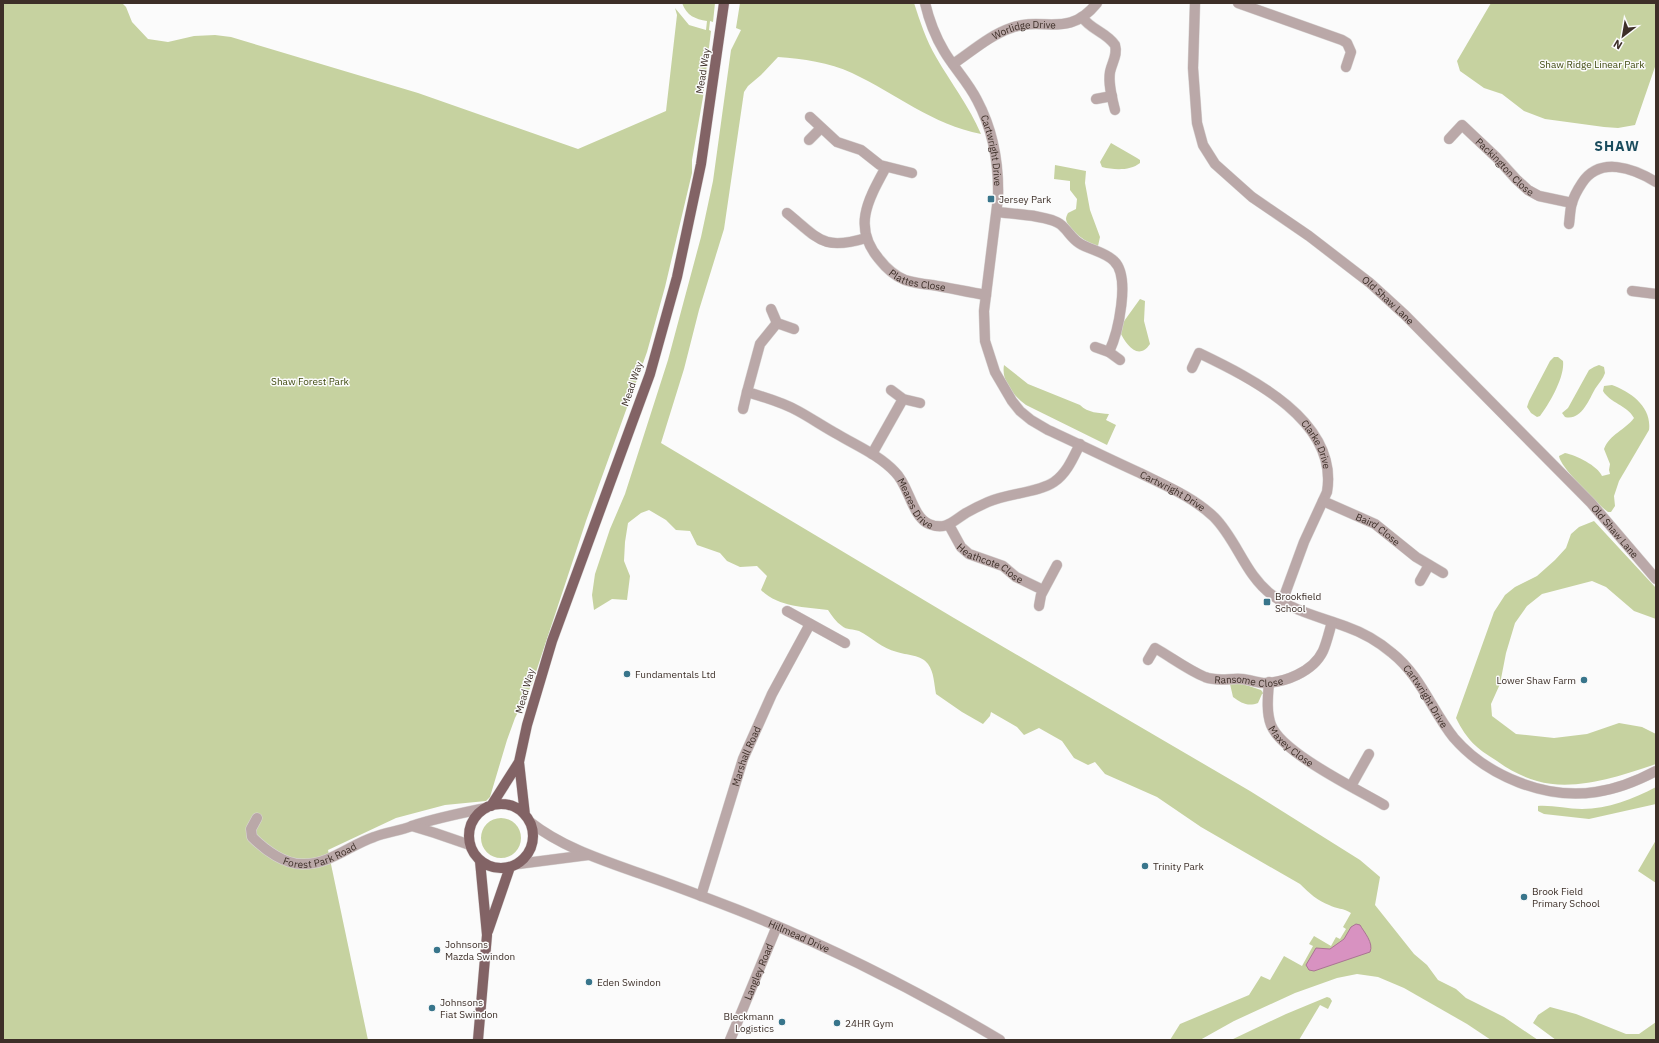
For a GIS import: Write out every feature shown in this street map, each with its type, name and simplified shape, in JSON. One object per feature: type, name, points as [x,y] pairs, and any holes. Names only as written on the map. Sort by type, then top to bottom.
[{"type":"main road","name":"Mead Way","points":[[527,818],[519,762],[527,725],[552,641],[650,374],[677,276],[701,164],[724,3]]},
{"type":"main road","name":"Mead Way","points":[[488,807],[519,762]]},
{"type":"main road","points":[[500,804],[509,805],[518,809],[527,818],[533,836],[530,850],[525,858],[514,865],[500,868],[490,866],[480,861],[474,854],[470,845],[469,834],[471,824],[477,815],[488,807],[500,804]]},
{"type":"main road","points":[[478,1040],[486,935],[480,861]]},
{"type":"main road","points":[[486,935],[514,865]]},
{"type":"street","name":"Cartwright Drive","points":[[925,3],[934,33],[977,99],[995,148],[999,182],[997,212],[984,311],[985,341],[995,372],[1004,390],[1020,411],[1031,420],[1164,485],[1202,506],[1224,528],[1262,586],[1282,602],[1304,613],[1363,634],[1394,654],[1415,676],[1446,726],[1464,748],[1484,764],[1516,781],[1537,788],[1560,792],[1596,792],[1634,782],[1656,771]]},
{"type":"street","name":"Worlidge Drive","points":[[953,64],[1009,28],[1027,24],[1061,25],[1082,17],[1091,10],[1096,3]]},
{"type":"street","name":"Old Shaw Lane","points":[[1195,3],[1193,68],[1197,123],[1203,144],[1215,164],[1252,198],[1321,245],[1370,283],[1401,311],[1460,369],[1591,504],[1656,579]]},
{"type":"street","points":[[1238,3],[1342,40],[1347,43],[1351,52],[1346,67]]},
{"type":"street","points":[[1082,17],[1088,25],[1104,35],[1115,45],[1116,54],[1110,74],[1115,110]]},
{"type":"street","points":[[1096,99],[1112,96]]},
{"type":"street","points":[[810,118],[837,142],[861,150],[876,162],[886,167],[912,173]]},
{"type":"street","name":"Packington Close","points":[[1449,139],[1462,125],[1498,158],[1516,179],[1528,190],[1539,196],[1572,203]]},
{"type":"street","points":[[809,140],[821,128]]},
{"type":"street","points":[[788,213],[818,238],[827,243],[844,244],[866,238],[865,222],[870,197],[886,167]]},
{"type":"street","points":[[1569,224],[1572,203],[1579,187],[1588,175],[1594,171],[1605,167],[1630,169],[1656,182]]},
{"type":"street","points":[[997,212],[1056,221],[1062,225],[1076,242],[1110,257],[1116,263],[1122,276],[1122,291],[1115,337],[1109,352]]},
{"type":"street","name":"Plattes Close","points":[[866,238],[869,245],[880,260],[900,278],[913,282],[986,295]]},
{"type":"street","points":[[1632,291],[1656,294]]},
{"type":"street","points":[[770,309],[777,322],[794,329]]},
{"type":"street","points":[[743,409],[760,344],[777,322]]},
{"type":"street","points":[[1095,347],[1109,352],[1120,360]]},
{"type":"street","name":"Clarke Drive","points":[[1192,368],[1199,353],[1258,384],[1280,399],[1296,413],[1314,435],[1325,458],[1328,483],[1323,501],[1304,542],[1282,602]]},
{"type":"street","points":[[891,390],[903,399],[920,404]]},
{"type":"street","name":"Meares Drive","points":[[747,392],[795,409],[881,459],[897,473],[904,483],[921,520],[932,526],[941,527],[949,525],[965,513],[1002,496],[1042,487],[1055,481],[1065,471],[1080,444]]},
{"type":"street","points":[[872,454],[903,399]]},
{"type":"street","name":"Baird Close","points":[[1323,501],[1375,524],[1416,557],[1443,573]]},
{"type":"street","name":"Heathcote Close","points":[[949,525],[961,547],[969,554],[1003,566],[1016,577],[1043,590]]},
{"type":"street","points":[[1039,606],[1043,590],[1057,565]]},
{"type":"street","points":[[1420,582],[1429,565]]},
{"type":"street","points":[[787,611],[845,643]]},
{"type":"street","name":"Ransome Close","points":[[1148,660],[1155,648],[1210,678],[1268,682],[1295,675],[1314,662],[1322,653],[1332,622]]},
{"type":"street","name":"Marshall Road","points":[[701,896],[746,752],[772,694],[810,624]]},
{"type":"street","name":"Maxey Close","points":[[1268,682],[1269,718],[1273,729],[1278,736],[1301,756],[1384,805]]},
{"type":"street","points":[[1351,786],[1369,754]]},
{"type":"street","name":"Forest Park Road","points":[[257,818],[251,832],[252,837],[283,860],[302,864],[321,862],[373,837],[432,819],[488,807]]},
{"type":"street","name":"Hillmead Drive","points":[[527,818],[549,836],[588,855],[701,896],[777,926],[879,973],[945,1008],[1000,1040]]},
{"type":"street","points":[[412,826],[435,832],[470,845]]},
{"type":"street","name":"Hillmead Drive","points":[[514,865],[588,855]]},
{"type":"street","name":"Langley Road","points":[[730,1040],[777,926]]},
{"type":"green space","name":"Shaw Forest Park","points":[[3,3],[122,3],[126,7],[132,22],[148,39],[168,42],[194,36],[215,35],[231,37],[418,93],[578,149],[666,111],[677,15],[675,8],[689,25],[706,30],[707,21],[689,14],[682,3],[715,3],[713,22],[710,21],[709,30],[711,31],[703,97],[692,160],[692,173],[665,287],[647,352],[586,521],[532,684],[515,718],[507,740],[490,797],[486,801],[445,805],[396,818],[328,850],[368,1040],[3,1040]]},
{"type":"green space","points":[[740,3],[914,3],[932,51],[965,104],[981,134],[963,130],[930,116],[868,81],[843,69],[816,62],[778,57],[748,86],[744,92],[724,229],[661,443],[954,618],[1250,791],[1360,860],[1380,877],[1375,905],[1414,954],[1427,965],[1438,980],[1456,989],[1466,998],[1504,1017],[1538,1040],[1491,1040],[1467,1024],[1404,988],[1378,977],[1357,974],[1337,978],[1295,993],[1234,1021],[1200,1040],[1170,1040],[1180,1024],[1249,995],[1261,976],[1270,980],[1284,956],[1302,966],[1313,946],[1309,944],[1314,936],[1331,946],[1336,937],[1340,939],[1346,929],[1343,927],[1351,913],[1321,901],[1310,894],[1300,884],[1201,827],[1157,797],[1105,774],[1095,762],[1088,765],[1074,758],[1062,741],[1039,728],[1024,735],[1017,727],[991,712],[990,716],[983,724],[962,712],[936,694],[932,671],[928,664],[922,659],[891,650],[859,631],[844,627],[836,621],[828,610],[801,607],[775,600],[761,590],[767,576],[757,566],[740,567],[727,561],[720,553],[697,545],[690,531],[676,530],[666,520],[649,510],[641,513],[628,523],[624,561],[630,576],[627,600],[612,599],[594,610],[592,595],[595,574],[610,529],[625,494],[668,360],[701,237],[713,181],[731,50],[741,30],[736,28]]},
{"type":"green space","name":"Shaw Ridge Linear Park","points":[[1491,3],[1656,3],[1656,64],[1635,125],[1618,128],[1545,119],[1524,111],[1502,94],[1484,88],[1460,71],[1457,61]]},
{"type":"green space","points":[[1111,143],[1140,160],[1140,163],[1127,169],[1102,167],[1100,162]]},
{"type":"green space","points":[[1055,165],[1086,171],[1085,183],[1090,210],[1100,237],[1098,246],[1089,243],[1079,236],[1067,223],[1067,215],[1076,209],[1077,199],[1070,190],[1070,181],[1054,179]]},
{"type":"green space","points":[[1140,299],[1145,301],[1144,321],[1150,344],[1145,349],[1137,351],[1132,349],[1120,332],[1122,324]]},
{"type":"green space","points":[[1554,357],[1558,357],[1563,361],[1562,375],[1548,405],[1540,416],[1537,417],[1531,413],[1527,407],[1550,361]]},
{"type":"green space","points":[[1004,365],[1028,384],[1080,405],[1090,411],[1109,414],[1106,420],[1116,425],[1107,445],[1026,405],[1013,393],[1006,383],[1004,377]]},
{"type":"green space","points":[[1599,365],[1604,367],[1605,373],[1584,409],[1576,416],[1565,417],[1562,413],[1568,408],[1589,370]]},
{"type":"green space","points":[[1612,385],[1633,396],[1644,408],[1649,422],[1649,430],[1619,481],[1614,496],[1615,506],[1611,512],[1608,512],[1572,477],[1559,456],[1565,453],[1570,454],[1596,468],[1602,476],[1610,474],[1610,464],[1604,449],[1610,440],[1634,418],[1627,410],[1606,395],[1603,391],[1604,386]]},
{"type":"green space","points":[[1594,521],[1656,588],[1656,619],[1634,611],[1606,587],[1592,581],[1542,594],[1527,606],[1515,623],[1506,653],[1500,684],[1491,704],[1492,716],[1516,734],[1554,738],[1587,734],[1619,723],[1642,727],[1656,734],[1656,764],[1613,778],[1582,784],[1551,784],[1521,775],[1490,756],[1468,738],[1456,718],[1494,612],[1505,595],[1515,587],[1537,576],[1566,548],[1571,534],[1579,527]]},
{"type":"green space","points":[[1240,683],[1261,690],[1264,694],[1262,694],[1258,703],[1251,705],[1245,704],[1233,697],[1230,684]]},
{"type":"green space","points":[[1656,787],[1656,804],[1589,819],[1544,814],[1538,811],[1538,806],[1592,809],[1611,805],[1638,796]]},
{"type":"green space","points":[[505,818],[512,821],[518,827],[521,838],[520,846],[512,855],[505,858],[497,858],[490,855],[482,846],[481,834],[484,827],[493,819]]},
{"type":"green space","points":[[1656,840],[1656,883],[1638,871]]},
{"type":"green space","points":[[1327,997],[1332,1001],[1328,1009],[1320,1005],[1299,1040],[1231,1040],[1286,1014]]},
{"type":"green space","points":[[1550,1007],[1576,1014],[1626,1034],[1639,1034],[1656,1022],[1656,1040],[1556,1040],[1533,1023],[1538,1015]]},
{"type":"shaded area","points":[[1356,924],[1360,925],[1368,938],[1371,945],[1370,952],[1314,971],[1309,970],[1306,965],[1316,948],[1330,949],[1344,939],[1351,927]]},
{"type":"place","name":"Jersey Park","points":[[991,199]]},
{"type":"place","name":"Brookfield School","points":[[1267,602]]},
{"type":"place","name":"Fundamentals Ltd","points":[[627,674]]},
{"type":"place","name":"Lower Shaw Farm","points":[[1584,680]]},
{"type":"place","name":"Trinity Park","points":[[1145,866]]},
{"type":"place","name":"Brook Field Primary School","points":[[1524,897]]},
{"type":"place","name":"Johnsons Mazda Swindon","points":[[437,950]]},
{"type":"place","name":"Eden Swindon","points":[[589,982]]},
{"type":"place","name":"Johnsons Fiat Swindon","points":[[432,1008]]},
{"type":"place","name":"Bleckmann Logistics","points":[[782,1022]]},
{"type":"place","name":"24HR Gym","points":[[837,1023]]},
{"type":"district","name":"SHAW","points":[[1617,146]]}]
